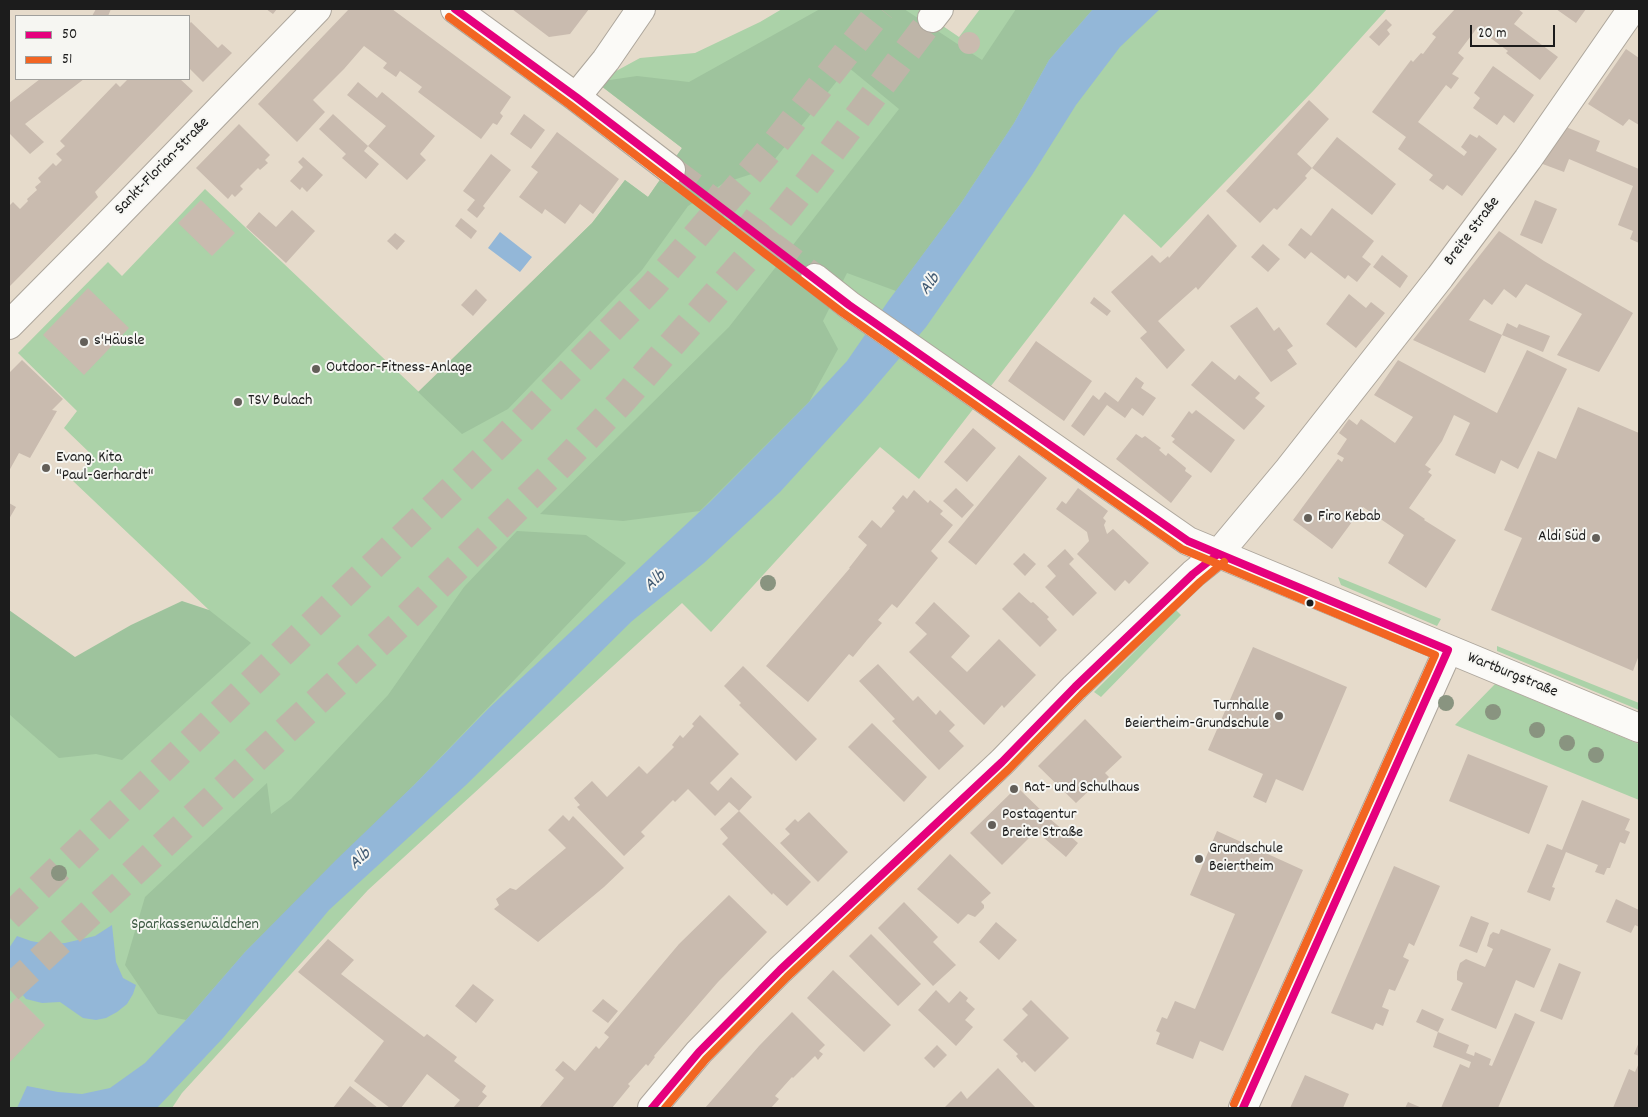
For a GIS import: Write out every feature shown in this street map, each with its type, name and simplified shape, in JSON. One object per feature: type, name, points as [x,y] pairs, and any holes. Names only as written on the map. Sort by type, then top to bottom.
[{"type":"street","name":"Sankt-Florian-Straße","points":[[9,325],[96,238],[317,9]]},
{"type":"street","points":[[455,9],[576,97],[671,170]]},
{"type":"street","points":[[576,97],[606,60],[641,9]]},
{"type":"street","name":"Breite Straße","points":[[652,1108],[699,1052],[780,970],[1002,762],[1075,687],[1179,588],[1218,554],[1289,469],[1440,277],[1528,159],[1632,9]]},
{"type":"street","name":"Wartburgstraße","points":[[824,285],[849,306],[1188,541],[1639,728]]},
{"type":"street","points":[[1243,1108],[1448,650]]},
{"type":"green space","points":[[782,9],[918,9],[959,37],[980,9],[1387,9],[1314,90],[1161,248],[1124,214],[919,479],[880,447],[711,632],[682,603],[368,890],[182,1093],[172,1108],[9,1108],[9,634],[103,720],[209,610],[73,481],[93,456],[64,428],[77,411],[18,353],[108,262],[122,276],[205,189],[419,392],[592,223],[625,180],[648,197],[682,148],[596,82],[640,58],[695,53],[760,22]]},
{"type":"green space","points":[[820,9],[904,9],[982,60],[1016,9],[1093,9],[1049,60],[1014,123],[961,203],[896,291],[847,273],[823,321],[838,349],[809,402],[700,511],[623,521],[540,514],[729,327],[899,109],[848,67],[767,169],[724,183],[688,206],[642,270],[508,409],[462,434],[418,392],[592,223],[625,180],[648,197],[682,148],[596,82],[637,76],[689,82]]},
{"type":"green space","name":"Sparkassenwäldchen","points":[[517,531],[586,535],[626,563],[414,785],[245,952],[186,1020],[158,1014],[125,965],[145,897],[267,783],[271,814],[291,799],[388,695],[464,587]]},
{"type":"green space","points":[[1338,577],[1441,619],[1437,626],[1341,585]]},
{"type":"green space","points":[[182,601],[209,610],[251,643],[122,760],[96,754],[59,758],[9,714],[9,610],[75,657],[131,625]]},
{"type":"green space","points":[[1176,610],[1181,615],[1101,697],[1094,692]]},
{"type":"green space","points":[[1497,646],[1639,703],[1639,710],[1497,651]]},
{"type":"green space","points":[[1495,684],[1639,744],[1639,800],[1455,725]]},
{"type":"water","name":"Alb","points":[[1093,9],[1160,9],[1120,47],[1076,105],[1032,175],[926,327],[863,401],[780,492],[704,563],[632,621],[466,785],[329,910],[223,1038],[157,1108],[17,1108],[27,1086],[82,1094],[110,1088],[145,1063],[186,1020],[245,952],[336,860],[414,785],[489,708],[709,503],[809,402],[847,361],[889,300],[961,203],[1014,123],[1049,60]]},
{"type":"water","points":[[500,232],[532,257],[520,272],[488,248]]},
{"type":"water","points":[[112,925],[116,962],[123,978],[136,985],[127,1004],[117,1012],[106,1018],[96,1020],[83,1018],[60,1002],[42,1003],[26,999],[18,989],[9,964],[9,948],[17,936],[47,944],[65,943],[95,936]]},
{"type":"building","points":[[96,9],[111,9],[108,15],[93,15]]},
{"type":"building","points":[[266,9],[277,9],[273,14]]},
{"type":"building","points":[[349,9],[392,9],[511,97],[500,113],[503,116],[497,125],[493,123],[481,139],[418,92],[422,87],[400,71],[396,77],[383,68],[387,63],[364,46],[313,100],[325,112],[297,142],[258,104]]},
{"type":"building","points":[[512,9],[589,9],[570,34],[549,37]]},
{"type":"building","points":[[1455,9],[1518,9],[1523,13],[1514,24],[1558,57],[1540,80],[1506,53],[1508,51],[1477,28],[1458,53],[1464,58],[1452,74],[1459,78],[1451,89],[1446,85],[1418,122],[1464,156],[1467,152],[1461,147],[1470,134],[1477,138],[1479,135],[1497,149],[1462,196],[1447,185],[1443,190],[1429,180],[1433,175],[1398,149],[1406,137],[1372,112],[1411,60],[1413,62],[1421,53],[1423,54],[1436,37],[1432,34]]},
{"type":"building","points":[[1556,9],[1586,9],[1576,23]]},
{"type":"building","points":[[1386,19],[1392,25],[1387,30],[1390,34],[1379,46],[1369,37]]},
{"type":"building","points":[[190,23],[218,48],[222,44],[232,53],[203,82],[190,69]]},
{"type":"building","points":[[965,32],[973,32],[980,39],[980,47],[973,54],[965,54],[958,47],[958,39]]},
{"type":"building","points":[[1626,49],[1639,58],[1639,125],[1629,119],[1623,126],[1588,104]]},
{"type":"building","points":[[1493,66],[1534,95],[1514,123],[1504,115],[1497,125],[1473,108],[1480,98],[1474,93]]},
{"type":"building","points":[[39,80],[83,80],[25,124],[44,142],[30,154],[9,133],[9,103]]},
{"type":"building","points":[[127,80],[181,80],[193,91],[95,192],[98,197],[9,287],[9,206],[13,202],[20,209],[28,201],[27,199],[37,190],[35,187],[41,182],[38,178],[53,163],[56,166],[62,160],[56,154],[65,146],[60,141],[116,83],[120,87]]},
{"type":"building","points":[[358,82],[377,98],[382,92],[435,136],[420,154],[426,160],[407,180],[368,146],[386,126],[347,95]]},
{"type":"building","points":[[1309,100],[1329,119],[1297,154],[1312,168],[1305,176],[1307,178],[1277,210],[1274,208],[1260,223],[1226,191]]},
{"type":"building","points":[[333,114],[368,146],[364,151],[379,164],[366,179],[342,158],[346,154],[319,129]]},
{"type":"building","points":[[524,114],[545,130],[531,149],[510,134]]},
{"type":"building","points":[[239,124],[270,155],[265,160],[268,163],[260,170],[258,168],[240,186],[243,189],[235,197],[232,194],[228,199],[196,168]]},
{"type":"building","points":[[1566,127],[1600,141],[1596,151],[1639,169],[1639,243],[1630,239],[1633,231],[1618,225],[1633,186],[1569,159],[1564,172],[1540,163]]},
{"type":"building","points":[[557,132],[619,179],[593,214],[580,204],[565,224],[545,209],[542,214],[519,197],[538,172],[531,167]]},
{"type":"building","points":[[1337,137],[1396,184],[1372,215],[1312,168]]},
{"type":"building","points":[[491,154],[511,170],[483,206],[485,208],[477,218],[467,210],[475,200],[463,191]]},
{"type":"building","points":[[303,157],[323,175],[307,192],[302,187],[300,190],[290,181],[303,167],[298,162]]},
{"type":"building","points":[[201,200],[235,233],[212,256],[178,223]]},
{"type":"building","points":[[1535,200],[1557,209],[1542,244],[1520,235]]},
{"type":"building","points":[[1332,208],[1374,241],[1362,257],[1371,264],[1357,282],[1348,275],[1345,279],[1311,252],[1305,259],[1288,245],[1301,228],[1311,236]]},
{"type":"building","points":[[292,210],[315,231],[286,263],[246,227],[259,212],[276,227]]},
{"type":"building","points":[[1208,214],[1237,246],[1198,290],[1196,287],[1158,321],[1185,350],[1167,369],[1140,338],[1147,332],[1111,292],[1152,255],[1160,263],[1168,256],[1169,258]]},
{"type":"building","points":[[461,218],[477,231],[471,239],[455,226]]},
{"type":"building","points":[[1499,231],[1544,261],[1633,313],[1599,372],[1557,355],[1582,314],[1526,284],[1516,298],[1504,289],[1492,305],[1484,299],[1469,320],[1502,335],[1485,373],[1413,340]]},
{"type":"building","points":[[395,233],[405,241],[397,250],[387,241]]},
{"type":"building","points":[[1263,244],[1280,259],[1268,272],[1251,257]]},
{"type":"building","points":[[1382,255],[1408,276],[1400,288],[1373,267]]},
{"type":"building","points":[[88,288],[129,328],[84,375],[43,335]]},
{"type":"building","points":[[476,289],[487,300],[473,316],[461,305]]},
{"type":"building","points":[[1349,294],[1366,308],[1371,302],[1385,313],[1356,348],[1326,324]]},
{"type":"building","points":[[1094,297],[1111,311],[1107,316],[1090,303]]},
{"type":"building","points":[[1257,307],[1274,331],[1279,327],[1293,346],[1287,350],[1297,364],[1271,382],[1230,326]]},
{"type":"building","points":[[1507,323],[1517,328],[1519,324],[1550,336],[1543,352],[1502,335]]},
{"type":"building","points":[[1036,341],[1092,381],[1064,421],[1008,381]]},
{"type":"building","points":[[1527,350],[1567,369],[1518,469],[1501,460],[1495,474],[1455,455],[1470,423],[1454,415],[1442,441],[1425,465],[1431,469],[1428,472],[1432,475],[1409,508],[1456,540],[1426,588],[1388,563],[1404,535],[1363,507],[1332,549],[1293,520],[1338,459],[1342,462],[1344,458],[1337,454],[1347,439],[1339,433],[1349,419],[1357,425],[1361,419],[1395,443],[1413,417],[1374,395],[1398,360],[1497,413]]},
{"type":"building","points":[[22,360],[63,399],[52,410],[57,411],[30,458],[19,453],[9,471],[9,373]]},
{"type":"building","points":[[1212,361],[1235,380],[1239,375],[1260,393],[1255,398],[1265,406],[1244,430],[1191,385]]},
{"type":"building","points":[[1136,377],[1144,383],[1141,388],[1156,398],[1143,416],[1132,408],[1125,418],[1107,405],[1084,436],[1071,426],[1093,395],[1099,400],[1105,392],[1118,402]]},
{"type":"building","points":[[1578,407],[1639,433],[1639,655],[1633,671],[1491,610],[1522,538],[1504,530],[1538,451],[1556,459]]},
{"type":"building","points":[[1196,410],[1235,440],[1211,473],[1172,442],[1175,439],[1171,436],[1189,411],[1192,414]]},
{"type":"building","points":[[973,428],[996,448],[967,482],[944,462]]},
{"type":"building","points":[[1136,434],[1142,438],[1145,436],[1161,448],[1159,450],[1166,456],[1168,453],[1186,468],[1185,471],[1192,476],[1171,503],[1116,459]]},
{"type":"building","points":[[1019,455],[1047,478],[976,565],[948,542]]},
{"type":"building","points":[[956,488],[974,505],[962,518],[943,501]]},
{"type":"building","points":[[1078,488],[1108,511],[1103,518],[1106,521],[1104,525],[1107,534],[1113,529],[1149,563],[1129,584],[1125,580],[1115,591],[1077,554],[1089,541],[1087,532],[1056,509],[1062,501],[1066,504]]},
{"type":"building","points":[[914,490],[928,503],[930,500],[943,511],[940,514],[953,525],[931,551],[938,558],[897,608],[892,604],[878,620],[882,623],[853,657],[849,654],[808,702],[766,666],[850,568],[867,545],[858,537],[872,520],[881,528],[895,511],[892,508],[903,495],[907,499]]},
{"type":"building","points":[[9,503],[16,507],[9,519]]},
{"type":"building","points":[[1065,549],[1074,559],[1069,564],[1097,593],[1073,616],[1045,587],[1056,576],[1047,566]]},
{"type":"building","points":[[1024,553],[1036,564],[1025,576],[1013,564]]},
{"type":"building","points":[[1019,592],[1049,617],[1047,619],[1057,630],[1040,647],[1002,609]]},
{"type":"building","points":[[934,602],[970,636],[951,657],[967,672],[999,639],[1036,675],[1004,708],[1002,705],[984,725],[909,652],[927,634],[915,623]]},
{"type":"building","name":"Turnhalle Beiertheim-Grundschule","points":[[1253,647],[1347,687],[1303,791],[1276,779],[1266,803],[1253,797],[1263,774],[1208,750]]},
{"type":"building","points":[[878,664],[913,701],[918,696],[936,715],[940,710],[955,725],[949,731],[964,746],[939,770],[892,721],[895,719],[859,681]]},
{"type":"building","points":[[743,666],[817,739],[796,761],[739,705],[741,703],[724,686]]},
{"type":"building","points":[[700,715],[739,754],[710,783],[718,791],[731,777],[752,797],[739,811],[729,802],[715,816],[688,789],[675,802],[673,800],[641,832],[645,836],[624,856],[577,807],[580,805],[574,798],[592,781],[607,797],[639,766],[647,774],[674,747],[672,745],[680,735],[683,738],[694,726],[692,724]]},
{"type":"building","points":[[1085,719],[1122,757],[1105,773],[1109,777],[1097,789],[1094,786],[1076,803],[1038,766]]},
{"type":"building","points":[[872,723],[927,777],[904,802],[848,747]]},
{"type":"building","points":[[1468,754],[1548,786],[1529,834],[1449,801]]},
{"type":"building","points":[[1017,787],[1078,843],[1066,857],[1036,831],[1002,865],[970,833]]},
{"type":"building","points":[[1582,800],[1630,819],[1625,830],[1630,832],[1625,844],[1620,842],[1610,868],[1607,868],[1604,875],[1595,872],[1598,865],[1566,852],[1552,887],[1555,888],[1550,901],[1527,892],[1547,844],[1562,850]]},
{"type":"building","points":[[739,811],[811,882],[787,906],[773,893],[772,895],[722,844],[728,838],[720,829]]},
{"type":"building","points":[[809,812],[848,852],[818,882],[780,843],[790,834],[785,829],[795,819],[798,822]]},
{"type":"building","points":[[563,815],[569,821],[573,816],[624,868],[538,942],[494,909],[499,905],[496,899],[510,888],[516,890],[566,848],[548,830]]},
{"type":"building","points":[[1217,831],[1303,870],[1223,1051],[1200,1041],[1193,1059],[1156,1044],[1160,1033],[1156,1031],[1162,1017],[1167,1019],[1175,1001],[1195,1009],[1235,914],[1190,895]]},
{"type":"building","points":[[950,854],[991,893],[981,902],[984,908],[975,917],[968,914],[958,924],[917,889]]},
{"type":"building","points":[[1394,866],[1440,886],[1414,946],[1409,943],[1403,957],[1409,960],[1395,991],[1389,989],[1382,1007],[1389,1010],[1383,1026],[1376,1023],[1373,1030],[1331,1013]]},
{"type":"building","points":[[729,895],[767,932],[718,982],[654,1056],[648,1066],[646,1064],[628,1084],[630,1086],[612,1108],[539,1108],[564,1078],[555,1070],[563,1061],[575,1071],[596,1046],[599,1049],[609,1037],[604,1033],[679,944]]},
{"type":"building","points":[[1616,899],[1639,910],[1639,927],[1635,925],[1631,933],[1606,922]]},
{"type":"building","points":[[904,902],[938,937],[933,942],[956,965],[933,986],[878,928]]},
{"type":"building","points":[[1471,916],[1489,923],[1477,953],[1459,946]]},
{"type":"building","points":[[996,922],[1017,940],[999,960],[979,942]]},
{"type":"building","points":[[1501,929],[1551,949],[1534,988],[1516,980],[1496,1029],[1451,1010],[1463,983],[1457,980],[1460,963],[1466,959],[1485,967],[1493,949],[1487,946],[1490,935],[1493,932],[1499,934]]},
{"type":"building","points":[[871,934],[921,984],[898,1006],[849,956]]},
{"type":"building","points":[[328,939],[354,960],[341,974],[424,1037],[427,1034],[457,1057],[454,1061],[486,1086],[482,1092],[487,1096],[477,1108],[453,1108],[460,1100],[427,1074],[401,1108],[390,1108],[354,1081],[384,1041],[298,972]]},
{"type":"building","points":[[1559,963],[1581,972],[1562,1020],[1540,1011]]},
{"type":"building","points":[[833,970],[891,1025],[864,1052],[807,998]]},
{"type":"building","points":[[473,984],[494,1000],[476,1023],[455,1006]]},
{"type":"building","points":[[936,990],[949,1003],[960,991],[968,998],[966,1001],[975,1009],[965,1020],[973,1027],[956,1046],[918,1010]]},
{"type":"building","points":[[17,997],[45,1025],[9,1063],[9,1005]]},
{"type":"building","points":[[603,999],[618,1011],[608,1023],[592,1011]]},
{"type":"building","points":[[1031,1000],[1069,1038],[1035,1072],[1024,1061],[1022,1063],[1016,1056],[1018,1054],[1003,1040],[1028,1015],[1022,1009]]},
{"type":"building","points":[[1422,1009],[1444,1019],[1438,1032],[1416,1022]]},
{"type":"building","points":[[792,1012],[825,1045],[819,1051],[823,1054],[818,1060],[815,1056],[792,1077],[775,1096],[779,1099],[771,1108],[705,1108],[759,1046]]},
{"type":"building","points":[[1515,1013],[1535,1022],[1498,1108],[1441,1108],[1460,1064],[1469,1068],[1471,1062],[1433,1047],[1438,1032],[1469,1045],[1466,1053],[1474,1056],[1475,1052],[1491,1059],[1489,1065],[1492,1066]]},
{"type":"building","points":[[1639,1042],[1639,1056],[1634,1054]]},
{"type":"building","points":[[937,1045],[947,1055],[934,1068],[924,1058]]},
{"type":"building","points":[[1639,1063],[1639,1108],[1613,1108],[1629,1069],[1635,1072]]},
{"type":"building","points":[[998,1068],[1036,1108],[944,1108],[961,1091],[967,1099]]},
{"type":"building","points":[[1305,1075],[1349,1094],[1343,1108],[1290,1108]]},
{"type":"building","points":[[350,1086],[378,1108],[333,1108]]},
{"type":"building","points":[[1408,1102],[1422,1108],[1405,1108]]},
{"type":"tunnel","points":[[9,917],[499,444],[653,286],[774,145],[881,9]]},
{"type":"tunnel","points":[[9,989],[399,625],[552,474],[624,399],[755,249],[810,180],[932,18]]},
{"type":"tunnel","points":[[671,170],[815,278]]},
{"type":"transit line","name":"50","points":[[455,9],[576,97],[849,305],[1188,541],[1448,650],[1243,1108]]},
{"type":"transit line","name":"51","points":[[449,17],[570,105],[843,313],[1182,549],[1435,655],[1234,1104]]},
{"type":"transit line","name":"50","points":[[652,1108],[699,1052],[780,970],[1002,762],[1075,687],[1193,574],[1218,554]]},
{"type":"transit line","name":"51","points":[[665,1108],[706,1059],[787,977],[1009,769],[1082,694],[1200,582],[1224,562]]},
{"type":"place","name":"s'Häusle","points":[[84,342]]},
{"type":"place","name":"Outdoor-Fitness-Anlage","points":[[316,369]]},
{"type":"place","name":"TSV Bulach","points":[[238,402]]},
{"type":"place","name":"Evang. Kita \"Paul-Gerhardt\"","points":[[46,468]]},
{"type":"place","name":"Firo Kebab","points":[[1308,518]]},
{"type":"place","name":"Aldi Süd","points":[[1596,538]]},
{"type":"place","name":"Turnhalle Beiertheim-Grundschule","points":[[1279,716]]},
{"type":"place","name":"Rat- und Schulhaus","points":[[1014,789]]},
{"type":"place","name":"Postagentur Breite Straße","points":[[992,825]]},
{"type":"place","name":"Grundschule Beiertheim","points":[[1199,859]]}]
